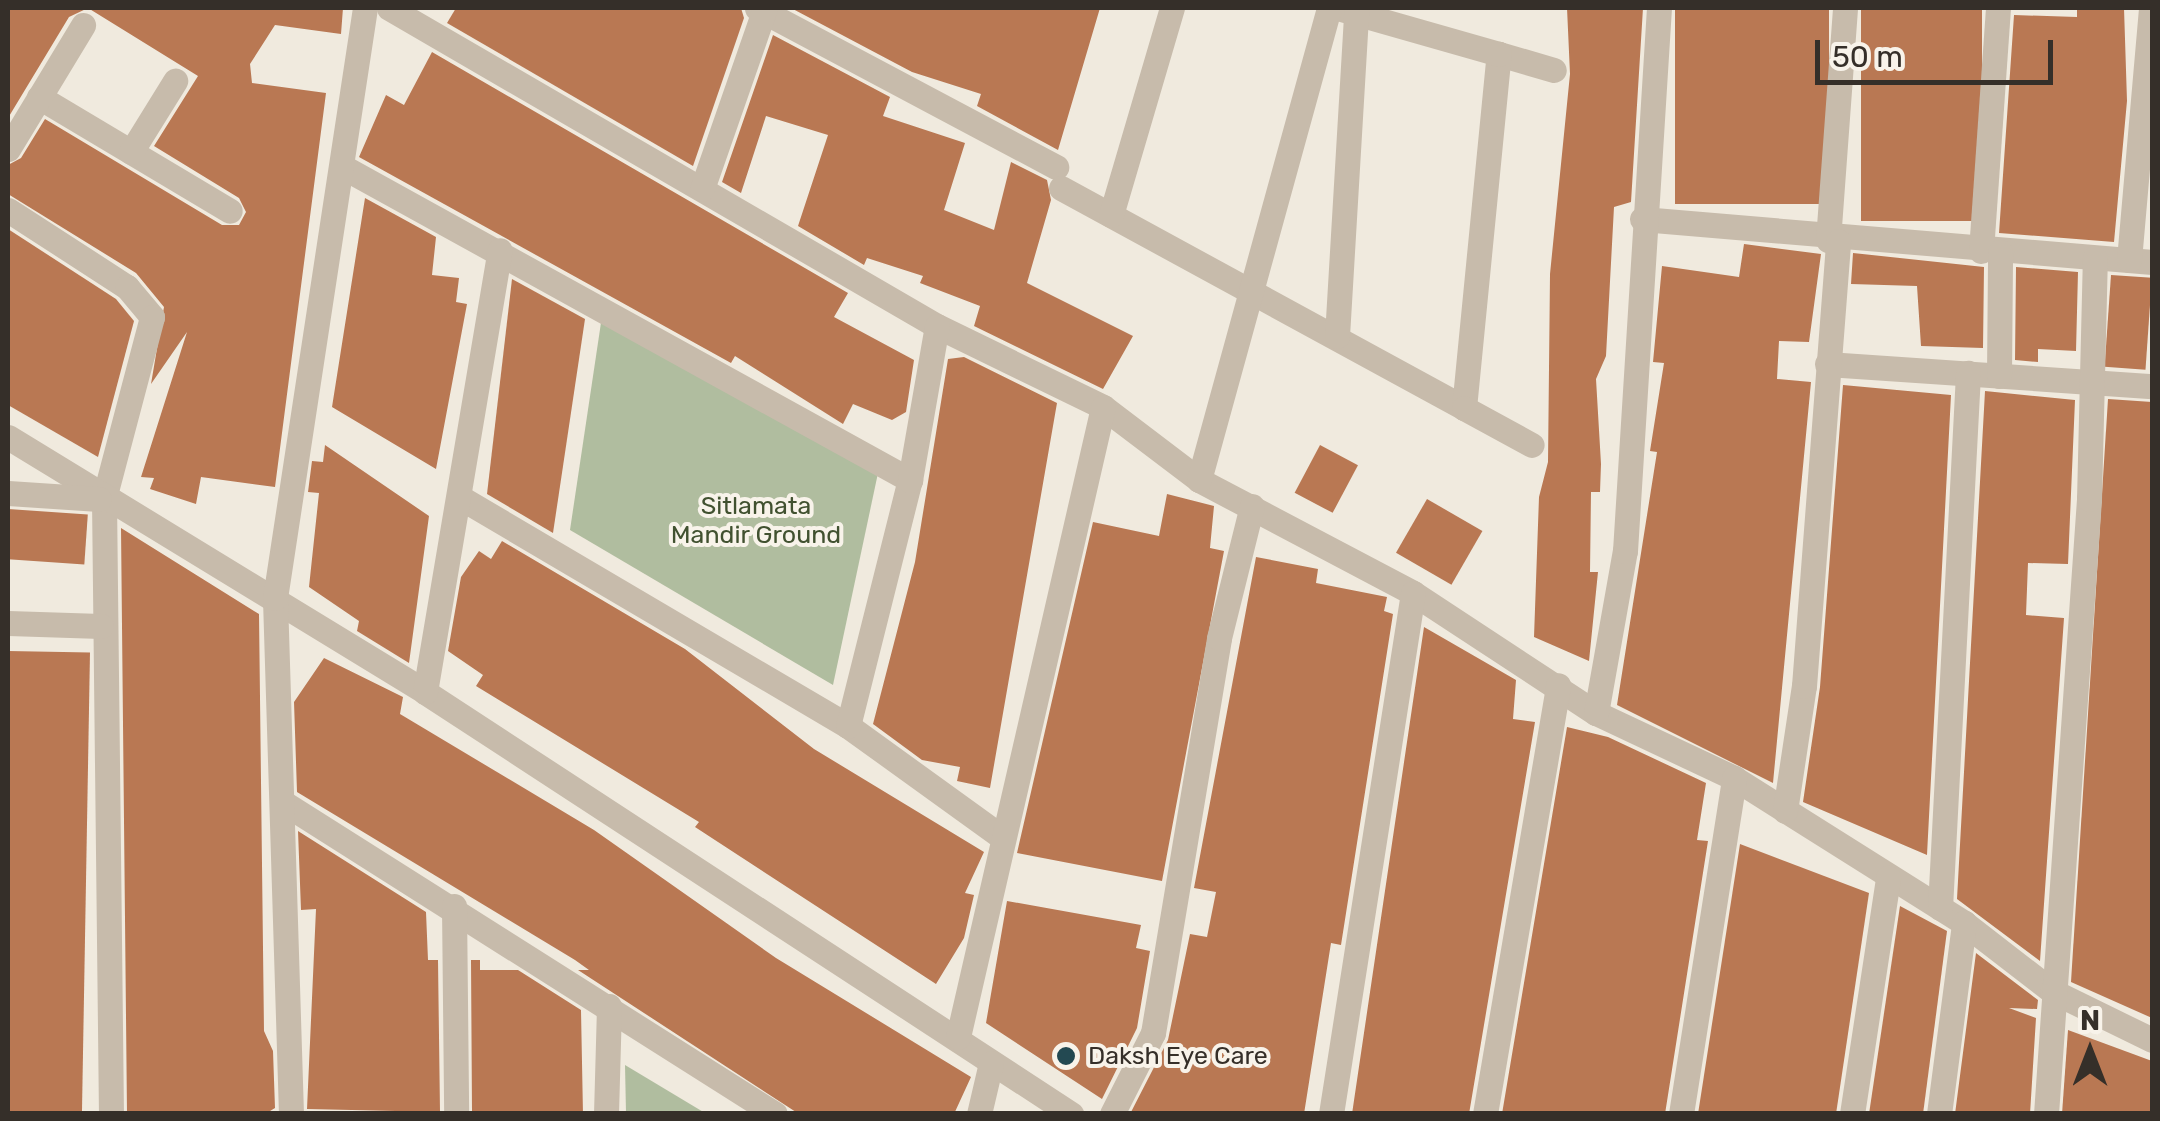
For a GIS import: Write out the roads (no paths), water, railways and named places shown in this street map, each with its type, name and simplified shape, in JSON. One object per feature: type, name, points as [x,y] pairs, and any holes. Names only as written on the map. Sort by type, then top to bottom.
[{"type":"street","points":[[291,1114],[276,598],[365,8]]},
{"type":"street","points":[[389,8],[938,326],[1103,407],[1199,480],[1413,593],[1596,713],[1734,778],[1964,923],[2052,992],[2152,1040]]},
{"type":"street","points":[[1111,215],[1172,8]]},
{"type":"street","points":[[1199,480],[1329,8]]},
{"type":"street","points":[[1596,713],[1625,550],[1642,219],[1659,8]]},
{"type":"street","points":[[1785,811],[1804,686],[1827,364],[1845,8]]},
{"type":"street","points":[[1998,8],[1991,251],[1999,376]]},
{"type":"street","points":[[1642,219],[1833,241],[2140,261],[2150,8]]},
{"type":"street","points":[[702,189],[762,9],[1058,177],[1111,215],[1532,445]]},
{"type":"street","points":[[1336,336],[1347,10],[1554,70]]},
{"type":"street","points":[[8,149],[83,25]]},
{"type":"street","points":[[1464,408],[1500,54]]},
{"type":"street","points":[[131,152],[175,80]]},
{"type":"street","points":[[39,98],[230,210]]},
{"type":"street","points":[[342,167],[500,250],[910,480]]},
{"type":"street","points":[[8,210],[127,287],[152,317],[104,499],[101,626],[111,1114]]},
{"type":"street","points":[[425,692],[461,498],[500,250]]},
{"type":"street","points":[[2046,1114],[2052,992],[2075,729],[2095,258]]},
{"type":"street","points":[[848,726],[910,480],[938,326]]},
{"type":"street","points":[[1827,364],[2152,386]]},
{"type":"street","points":[[1940,908],[1968,374]]},
{"type":"street","points":[[958,1037],[999,836],[1103,407]]},
{"type":"street","points":[[8,437],[425,692],[1071,1114]]},
{"type":"street","points":[[8,493],[104,499]]},
{"type":"street","points":[[461,498],[848,726],[999,836]]},
{"type":"street","points":[[1112,1114],[1153,1033],[1219,638],[1252,506]]},
{"type":"street","points":[[1332,1114],[1413,593]]},
{"type":"street","points":[[8,623],[101,626]]},
{"type":"street","points":[[1486,1114],[1558,685]]},
{"type":"street","points":[[1680,1114],[1734,778]]},
{"type":"street","points":[[284,803],[454,906],[775,1114]]},
{"type":"street","points":[[1852,1114],[1888,878]]},
{"type":"street","points":[[454,906],[456,1114]]},
{"type":"street","points":[[1938,1114],[1964,923]]},
{"type":"street","points":[[606,1114],[609,1006]]},
{"type":"street","points":[[979,1114],[991,1063]]},
{"type":"place","name":"Daksh Eye Care","points":[[1066,1056]]},
{"type":"park label","name":"Sitlamata Mandir Ground","points":[[756,522]]}]
